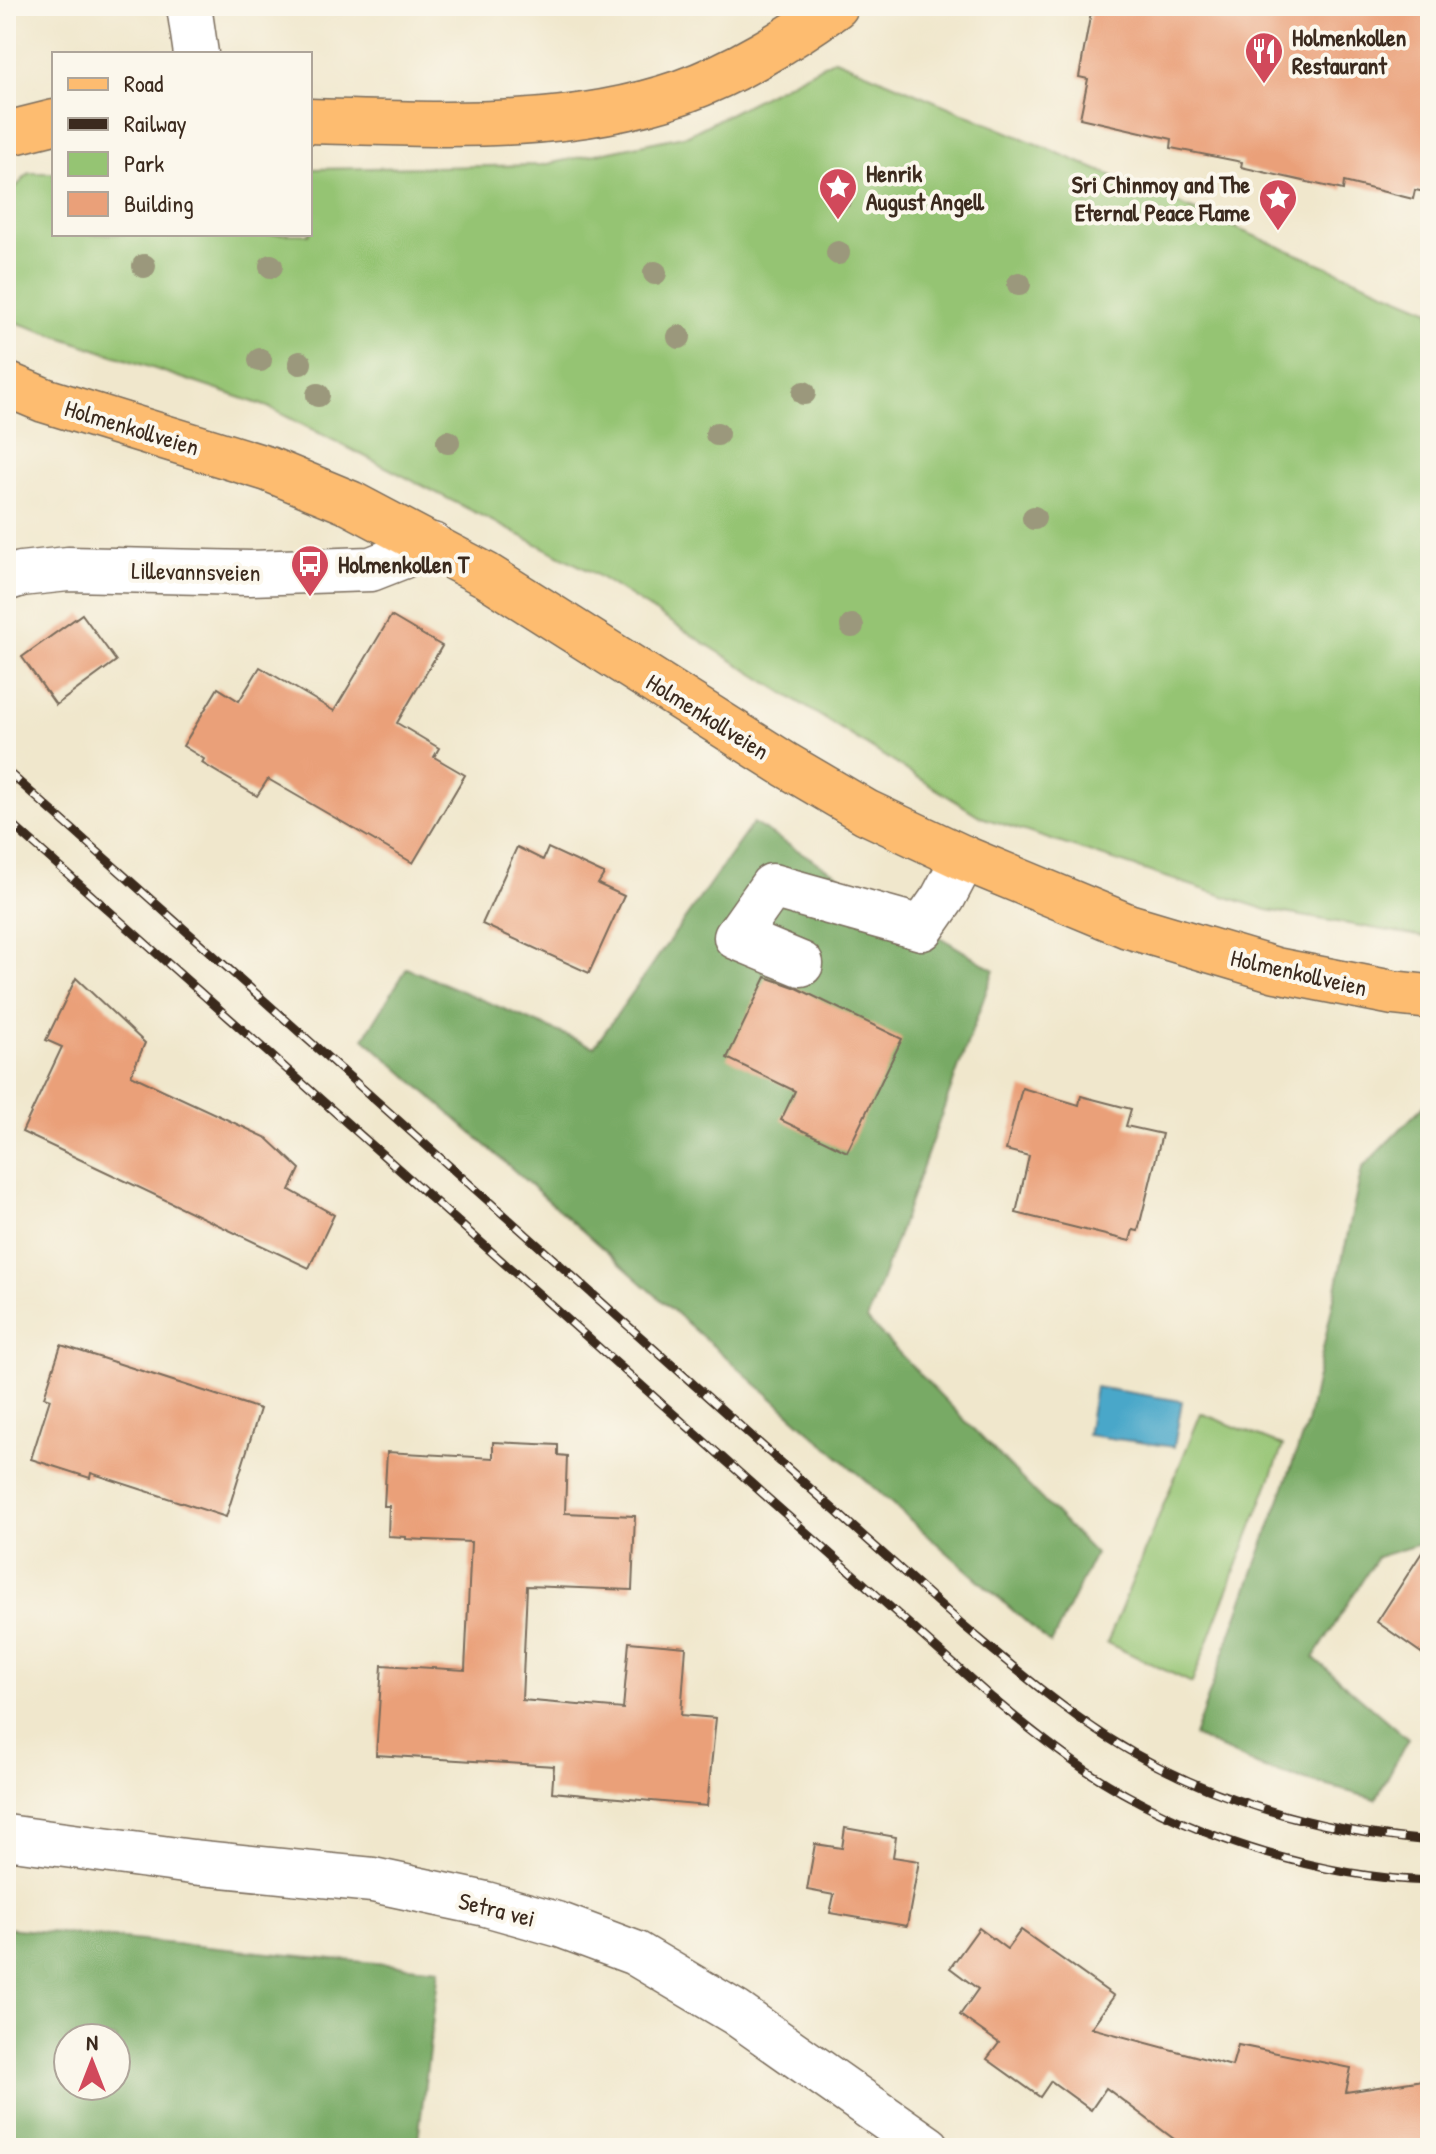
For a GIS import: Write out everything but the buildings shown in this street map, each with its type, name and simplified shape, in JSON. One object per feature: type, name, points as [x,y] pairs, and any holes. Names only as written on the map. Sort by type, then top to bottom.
[{"type":"main road","points":[[312,121],[469,124],[614,110],[680,92],[738,67],[791,38],[836,6]]},
{"type":"main road","points":[[6,134],[52,122]]},
{"type":"main road","name":"Holmenkollveien","points":[[6,384],[44,400],[268,469],[350,503],[486,575],[866,812],[964,858],[1128,926],[1276,970],[1393,993],[1430,997]]},
{"type":"street","points":[[189,6],[196,52]]},
{"type":"street","name":"Lillevannsveien","points":[[6,579],[68,569],[250,573],[371,569],[432,545]]},
{"type":"street","points":[[801,964],[736,937],[772,886],[922,928],[943,898],[964,858]]},
{"type":"street","name":"Setra vei","points":[[6,1837],[192,1862],[373,1880],[486,1904],[560,1925],[635,1953],[736,2013],[928,2148]]},
{"type":"green space","points":[[835,59],[1430,310],[1430,938],[1267,910],[981,817],[590,571],[268,407],[6,319],[6,198],[29,173],[52,173],[52,236],[312,236],[312,169],[542,165],[688,135]]},
{"type":"green space","points":[[753,823],[994,970],[867,1320],[1095,1554],[1051,1644],[364,1038],[407,968],[594,1047]]},
{"type":"green space","points":[[1430,1099],[1430,1541],[1377,1557],[1314,1658],[1408,1739],[1376,1799],[1265,1769],[1194,1736],[1307,1423],[1362,1168]]},
{"type":"green space","points":[[1201,1413],[1283,1446],[1192,1683],[1107,1643]]},
{"type":"green space","points":[[6,1928],[439,1969],[417,2148],[6,2148]]},
{"type":"water","points":[[1095,1387],[1182,1401],[1174,1447],[1087,1435]]},
{"type":"railway","points":[[6,770],[963,1625],[1070,1711],[1144,1759],[1222,1795],[1304,1820],[1430,1841]]},
{"type":"railway","points":[[6,819],[992,1698],[1060,1752],[1122,1792],[1163,1813],[1250,1848],[1340,1871],[1430,1881]]},
{"type":"place","name":"Holmenkollen Restaurant","points":[[1264,85]]},
{"type":"place","name":"Henrik August Angell","points":[[838,221]]},
{"type":"place","name":"Sri Chinmoy and The Eternal Peace Flame","points":[[1278,232]]},
{"type":"place","name":"Holmenkollen T","points":[[310,598]]}]
